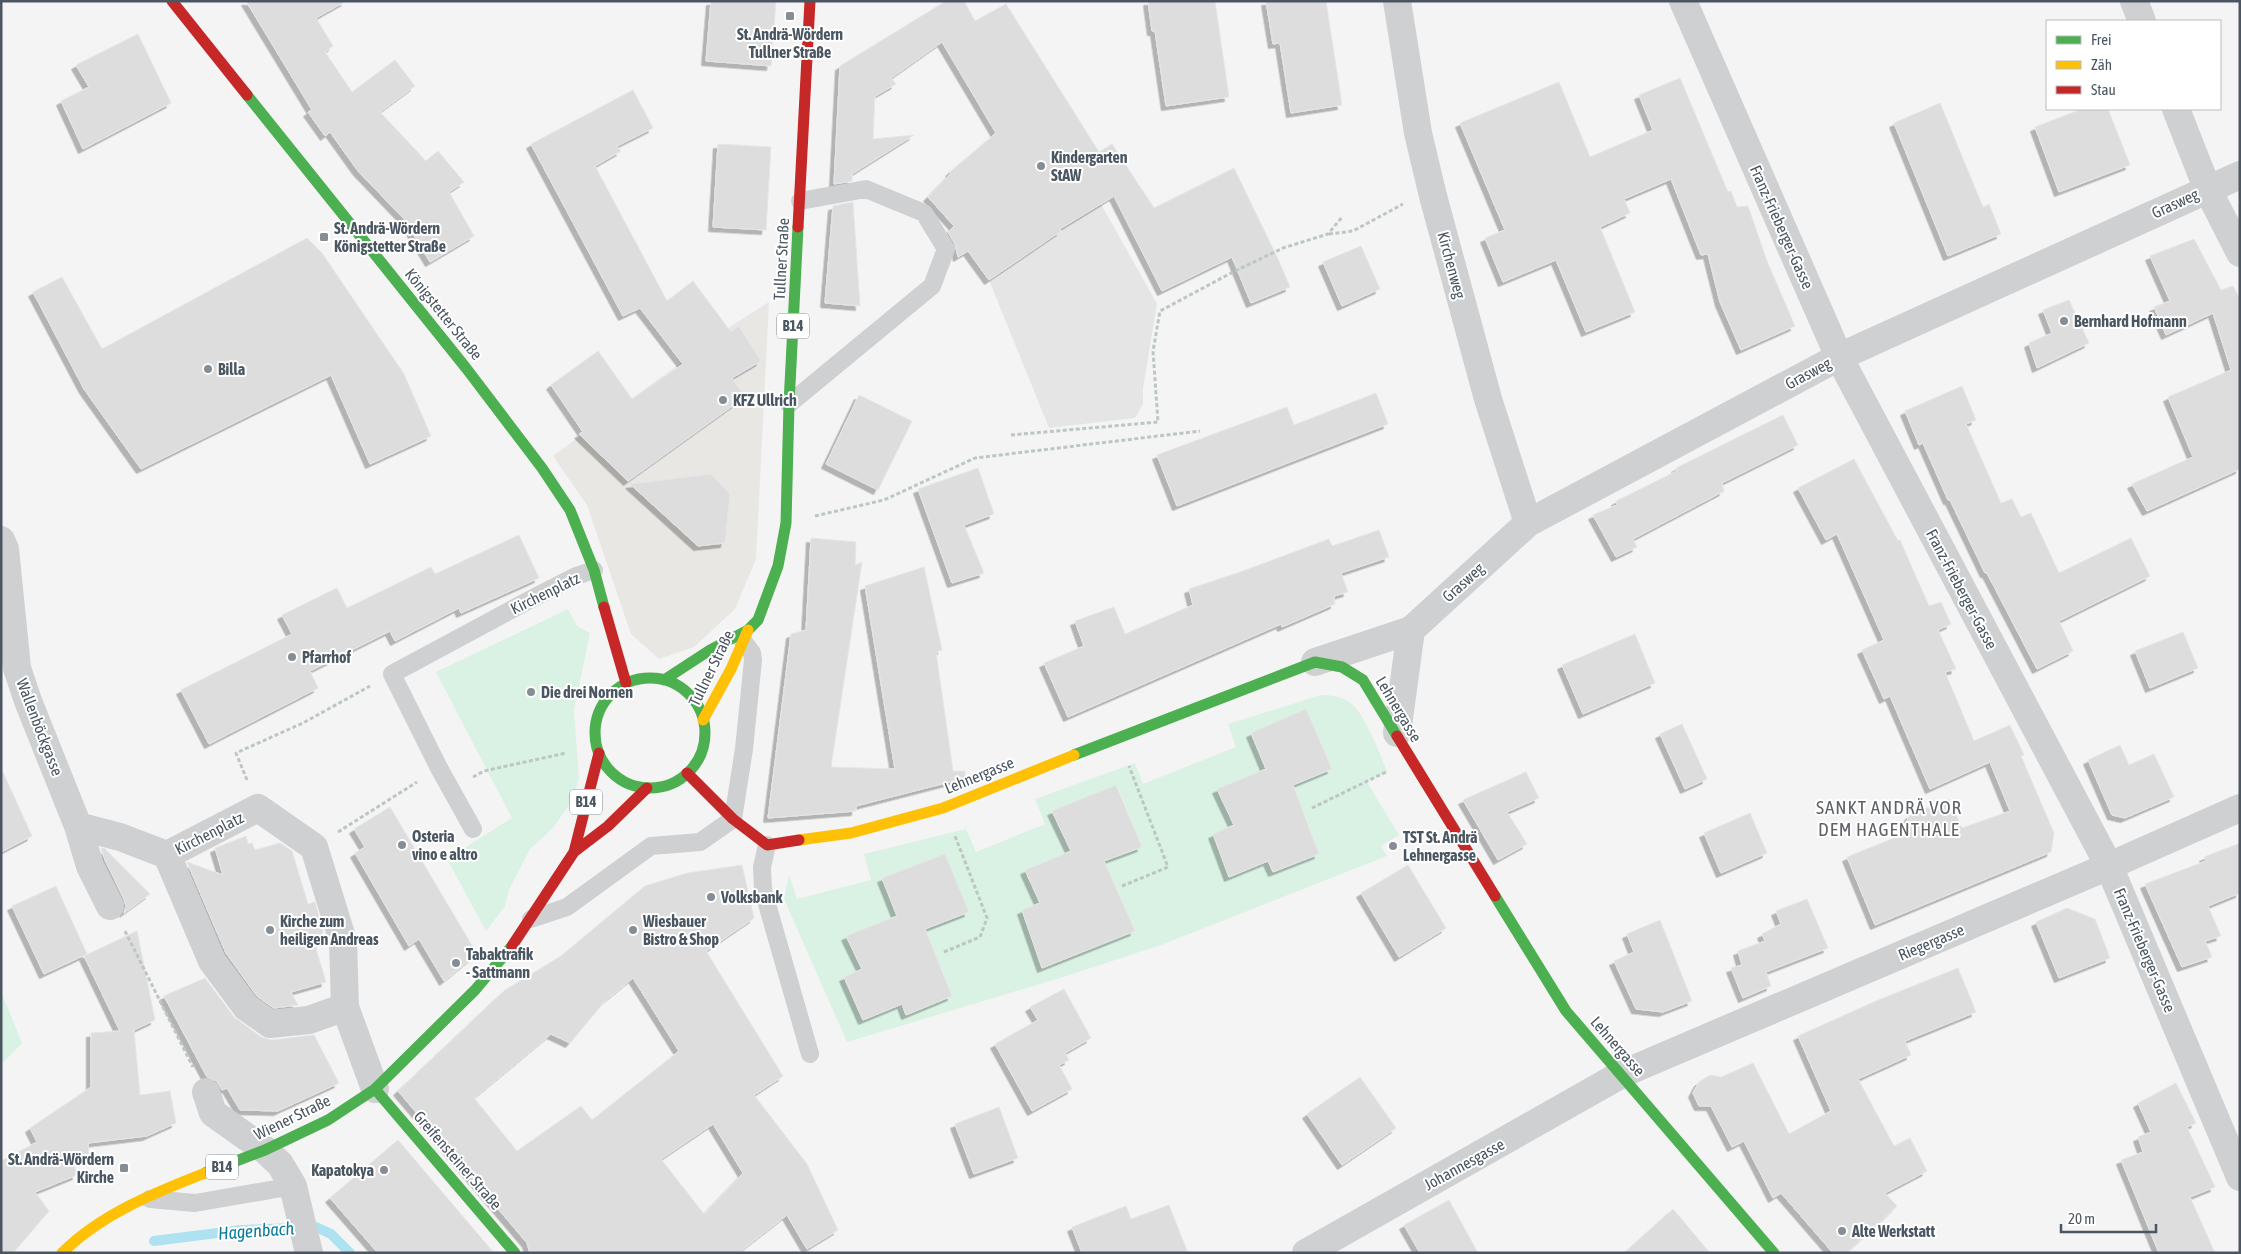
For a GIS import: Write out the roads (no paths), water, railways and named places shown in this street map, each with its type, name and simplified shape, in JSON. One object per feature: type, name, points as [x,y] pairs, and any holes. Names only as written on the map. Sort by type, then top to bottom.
[{"type":"main road","name":"Königstetter Straße","points":[[172,1],[466,368],[542,468],[570,510],[594,570],[626,684]]},
{"type":"main road","name":"Tullner Straße","points":[[703,720],[746,635],[758,620],[778,566],[786,523],[789,404],[810,1]]},
{"type":"main road","name":"Tullner Straße","points":[[664,680],[710,650],[746,635]]},
{"type":"main road","name":"Lehnergasse","points":[[767,845],[851,833],[944,808],[1315,662],[1342,667],[1363,680],[1566,1011],[1774,1253]]},
{"type":"main road","name":"B14","points":[[639,679],[664,680],[677,686],[695,702],[703,720],[704,732],[700,754],[687,773],[675,782],[661,787],[632,786],[619,779],[607,768],[599,753],[595,737],[596,721],[602,706],[613,693],[626,684],[639,679]]},
{"type":"main road","name":"B14","points":[[376,1089],[475,990],[511,948],[531,920],[574,852],[599,753]]},
{"type":"main road","points":[[687,773],[733,819],[767,845]]},
{"type":"main road","name":"B14","points":[[574,852],[608,826],[647,788]]},
{"type":"main road","name":"Wiener Straße","points":[[62,1253],[76,1239],[142,1198],[265,1150],[328,1120],[376,1089]]},
{"type":"main road","name":"Greifensteiner Straße","points":[[376,1089],[516,1253]]},
{"type":"street","name":"Kirchenweg","points":[[1397,1],[1418,133],[1433,196],[1488,399],[1528,523]]},
{"type":"street","name":"Franz-Frieberger-Gasse","points":[[1683,1],[1839,357],[2109,866],[2240,1177]]},
{"type":"street","points":[[2134,1],[2142,20]]},
{"type":"street","points":[[2176,110],[2207,188],[2240,253]]},
{"type":"street","name":"Grasweg","points":[[1315,662],[1411,630],[1528,523],[1839,357],[2207,188],[2240,175]]},
{"type":"street","name":"Wallenböckgasse","points":[[1,540],[5,549],[17,668],[28,701],[78,826],[90,866],[110,906]]},
{"type":"street","points":[[1397,733],[1411,630]]},
{"type":"street","points":[[1,643],[17,668]]},
{"type":"street","name":"Kirchenplatz","points":[[167,855],[258,808],[314,847],[343,941],[345,1007],[376,1089]]},
{"type":"street","name":"Riegergasse","points":[[1622,1074],[2240,808]]},
{"type":"street","name":"Kirchenplatz","points":[[78,826],[120,837],[167,855],[212,961],[246,1007],[270,1024],[309,1020],[345,1007]]},
{"type":"street","name":"Johannesgasse","points":[[1306,1253],[1622,1074]]},
{"type":"street","points":[[206,1092],[213,1113],[265,1150],[280,1164],[295,1195],[308,1248]]},
{"type":"lane","points":[[789,404],[932,286],[946,249],[924,213],[866,189],[800,201]]},
{"type":"lane","name":"Kirchenplatz","points":[[473,829],[439,768],[392,674],[535,597],[576,576],[594,570]]},
{"type":"lane","points":[[531,920],[567,907],[650,846],[700,842],[733,819],[744,749],[753,660],[746,635]]},
{"type":"lane","points":[[767,845],[762,867],[764,890],[810,1054]]},
{"type":"lane","points":[[142,1198],[196,1203],[295,1195]]},
{"type":"waterway","name":"Hagenbach","points":[[154,1241],[241,1230],[316,1227],[331,1234],[350,1253]]},
{"type":"place","name":"St. Andrä-Wördern Tullner Straße","points":[[790,16]]},
{"type":"place","name":"Kindergarten StAW","points":[[1041,166]]},
{"type":"place","name":"St. Andrä-Wördern Königstetter Straße","points":[[324,237]]},
{"type":"place","name":"Bernhard Hofmann","points":[[2064,321]]},
{"type":"place","name":"Billa","points":[[208,369]]},
{"type":"place","name":"KFZ Ullrich","points":[[723,400]]},
{"type":"place","name":"Pfarrhof","points":[[292,657]]},
{"type":"place","name":"Die drei Nornen","points":[[531,692]]},
{"type":"place","name":"Osteria vino e altro","points":[[402,845]]},
{"type":"place","name":"TST St. Andrä Lehnergasse","points":[[1393,846]]},
{"type":"place","name":"Volksbank","points":[[711,897]]},
{"type":"place","name":"Kirche zum heiligen Andreas","points":[[270,930]]},
{"type":"place","name":"Wiesbauer Bistro & Shop","points":[[633,930]]},
{"type":"place","name":"Tabaktrafik - Sattmann","points":[[456,963]]},
{"type":"place","name":"St. Andrä-Wördern Kirche","points":[[124,1168]]},
{"type":"place","name":"Kapatokya","points":[[384,1170]]},
{"type":"place","name":"Alte Werkstatt","points":[[1842,1231]]},
{"type":"district","name":"SANKT ANDRÄ VOR DEM HAGENTHALE","points":[[1889,818]]}]
